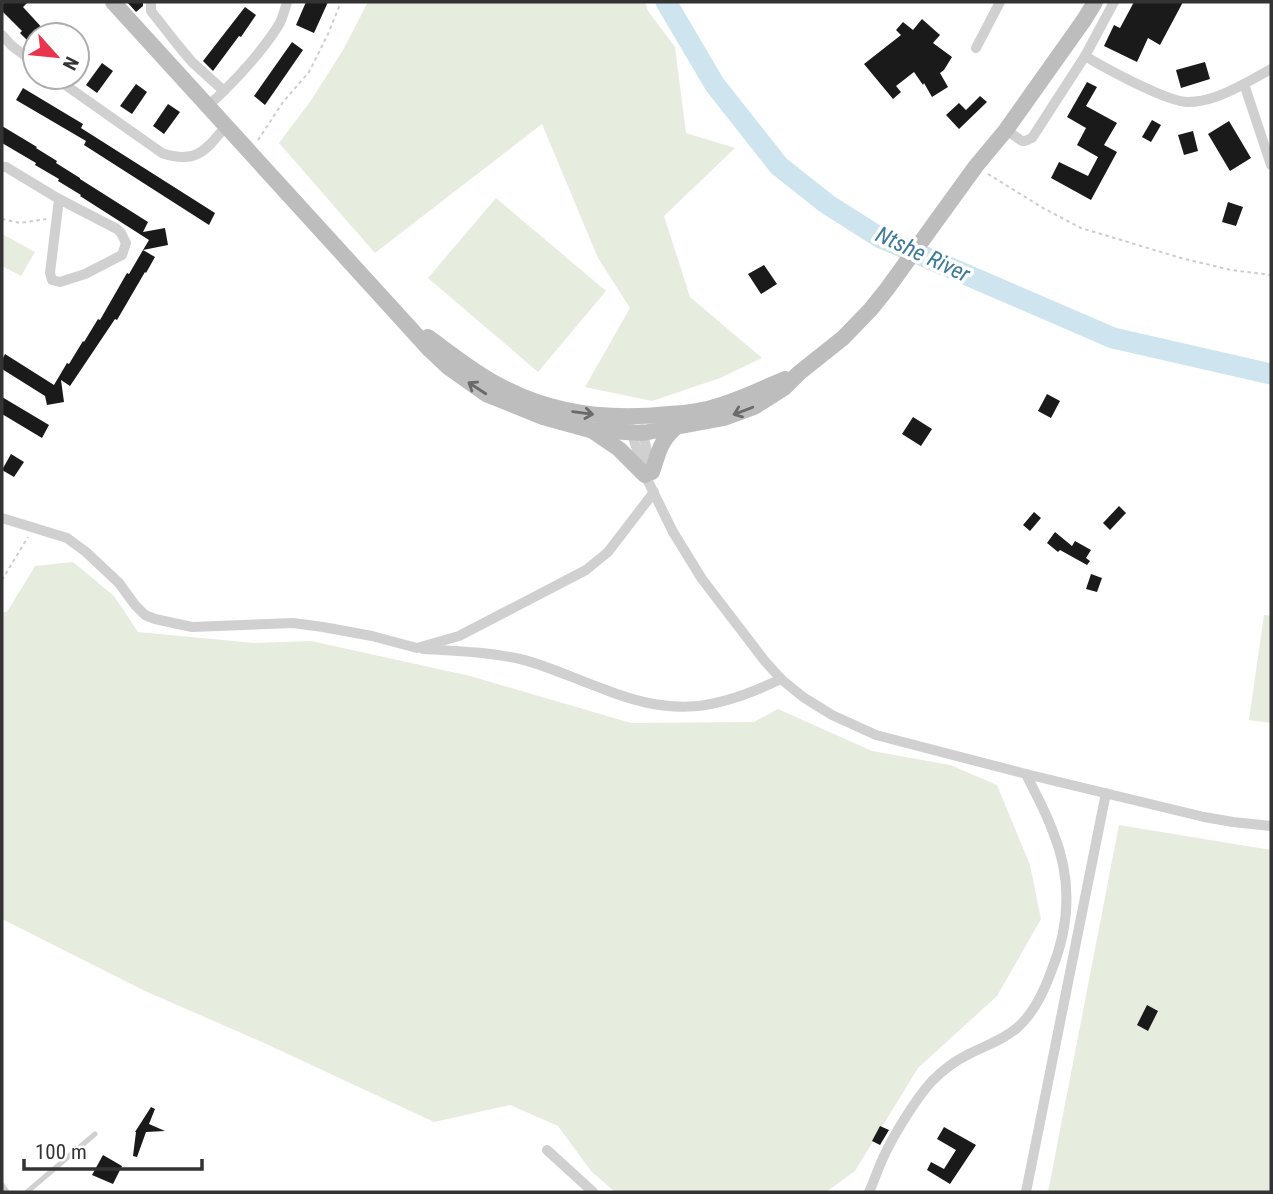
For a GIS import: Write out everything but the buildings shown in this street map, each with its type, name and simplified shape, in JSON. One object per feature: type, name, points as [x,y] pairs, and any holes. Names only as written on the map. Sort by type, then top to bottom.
[{"type":"street","points":[[113,2],[448,367],[486,394],[543,417],[590,430],[619,449],[651,482]]},
{"type":"street","points":[[151,2],[151,11],[177,44],[192,62],[225,91]]},
{"type":"street","points":[[208,106],[225,91],[264,45],[281,20],[287,2]]},
{"type":"street","points":[[976,48],[1000,2]]},
{"type":"street","points":[[396,312],[461,361],[508,390],[558,408],[635,425],[675,428],[713,421],[745,411],[776,393],[843,338],[887,289],[976,166],[1006,130],[1095,2]]},
{"type":"street","points":[[1006,130],[1022,141],[1032,138],[1085,56],[1114,2]]},
{"type":"street","points":[[2,35],[21,53]]},
{"type":"street","points":[[1085,56],[1177,101],[1188,102],[1213,99],[1271,69]]},
{"type":"street","points":[[1244,84],[1271,165]]},
{"type":"street","points":[[74,91],[162,153],[176,159],[200,155],[226,126]]},
{"type":"street","points":[[2,167],[117,229],[125,243],[118,258],[85,274],[55,282],[50,273],[59,199]]},
{"type":"street","points":[[590,430],[635,425],[722,405],[799,373]]},
{"type":"street","points":[[635,425],[651,482],[673,532],[702,579],[764,660],[803,697],[832,715],[876,735],[1105,793],[1233,822],[1271,826]]},
{"type":"street","points":[[417,648],[460,636],[586,570],[608,551],[651,482],[658,450],[664,438],[675,428]]},
{"type":"street","points":[[2,518],[67,538],[120,583],[145,615],[192,627],[293,623],[372,636],[417,648],[520,659],[628,698],[660,706],[687,708],[714,704],[781,679]]},
{"type":"street","points":[[869,1192],[898,1130],[933,1081],[964,1057],[1017,1028],[1046,986],[1059,954],[1065,926],[1067,891],[1063,863],[1053,831],[1026,774]]},
{"type":"street","points":[[1026,1192],[1105,793]]},
{"type":"street","points":[[547,1150],[593,1192]]},
{"type":"lane","points":[[27,1192],[95,1134]]},
{"type":"lane","points":[[2,1185],[7,1192]]},
{"type":"path","points":[[250,152],[283,102],[309,72],[341,2]]},
{"type":"path","points":[[976,166],[1081,228],[1181,258],[1231,270],[1271,275]]},
{"type":"path","points":[[2,219],[20,223],[58,217]]},
{"type":"path","points":[[2,580],[34,527]]},
{"type":"shaded area","points":[[368,2],[645,2],[648,11],[675,47],[686,133],[735,148],[664,216],[690,297],[762,358],[720,378],[652,401],[585,387],[630,308],[598,258],[542,124],[375,253],[279,143],[310,102],[343,50]]},
{"type":"shaded area","points":[[496,198],[606,291],[538,372],[428,278]]},
{"type":"shaded area","points":[[2,234],[35,252],[21,276],[2,266]]},
{"type":"shaded area","points":[[73,562],[114,596],[138,632],[254,643],[311,641],[470,676],[631,723],[754,722],[778,709],[872,751],[950,765],[997,785],[1030,865],[1041,919],[997,996],[918,1068],[855,1171],[826,1192],[615,1192],[591,1171],[558,1126],[510,1105],[434,1122],[145,991],[2,919],[2,612],[7,612],[35,566]]},
{"type":"shaded area","points":[[1264,615],[1271,616],[1271,723],[1249,720]]},
{"type":"shaded area","points":[[1119,825],[1271,850],[1271,1192],[1048,1192]]},
{"type":"waterway","name":"Ntshe River","points":[[666,2],[715,85],[779,166],[827,204],[879,237],[1113,338],[1271,374]]}]
